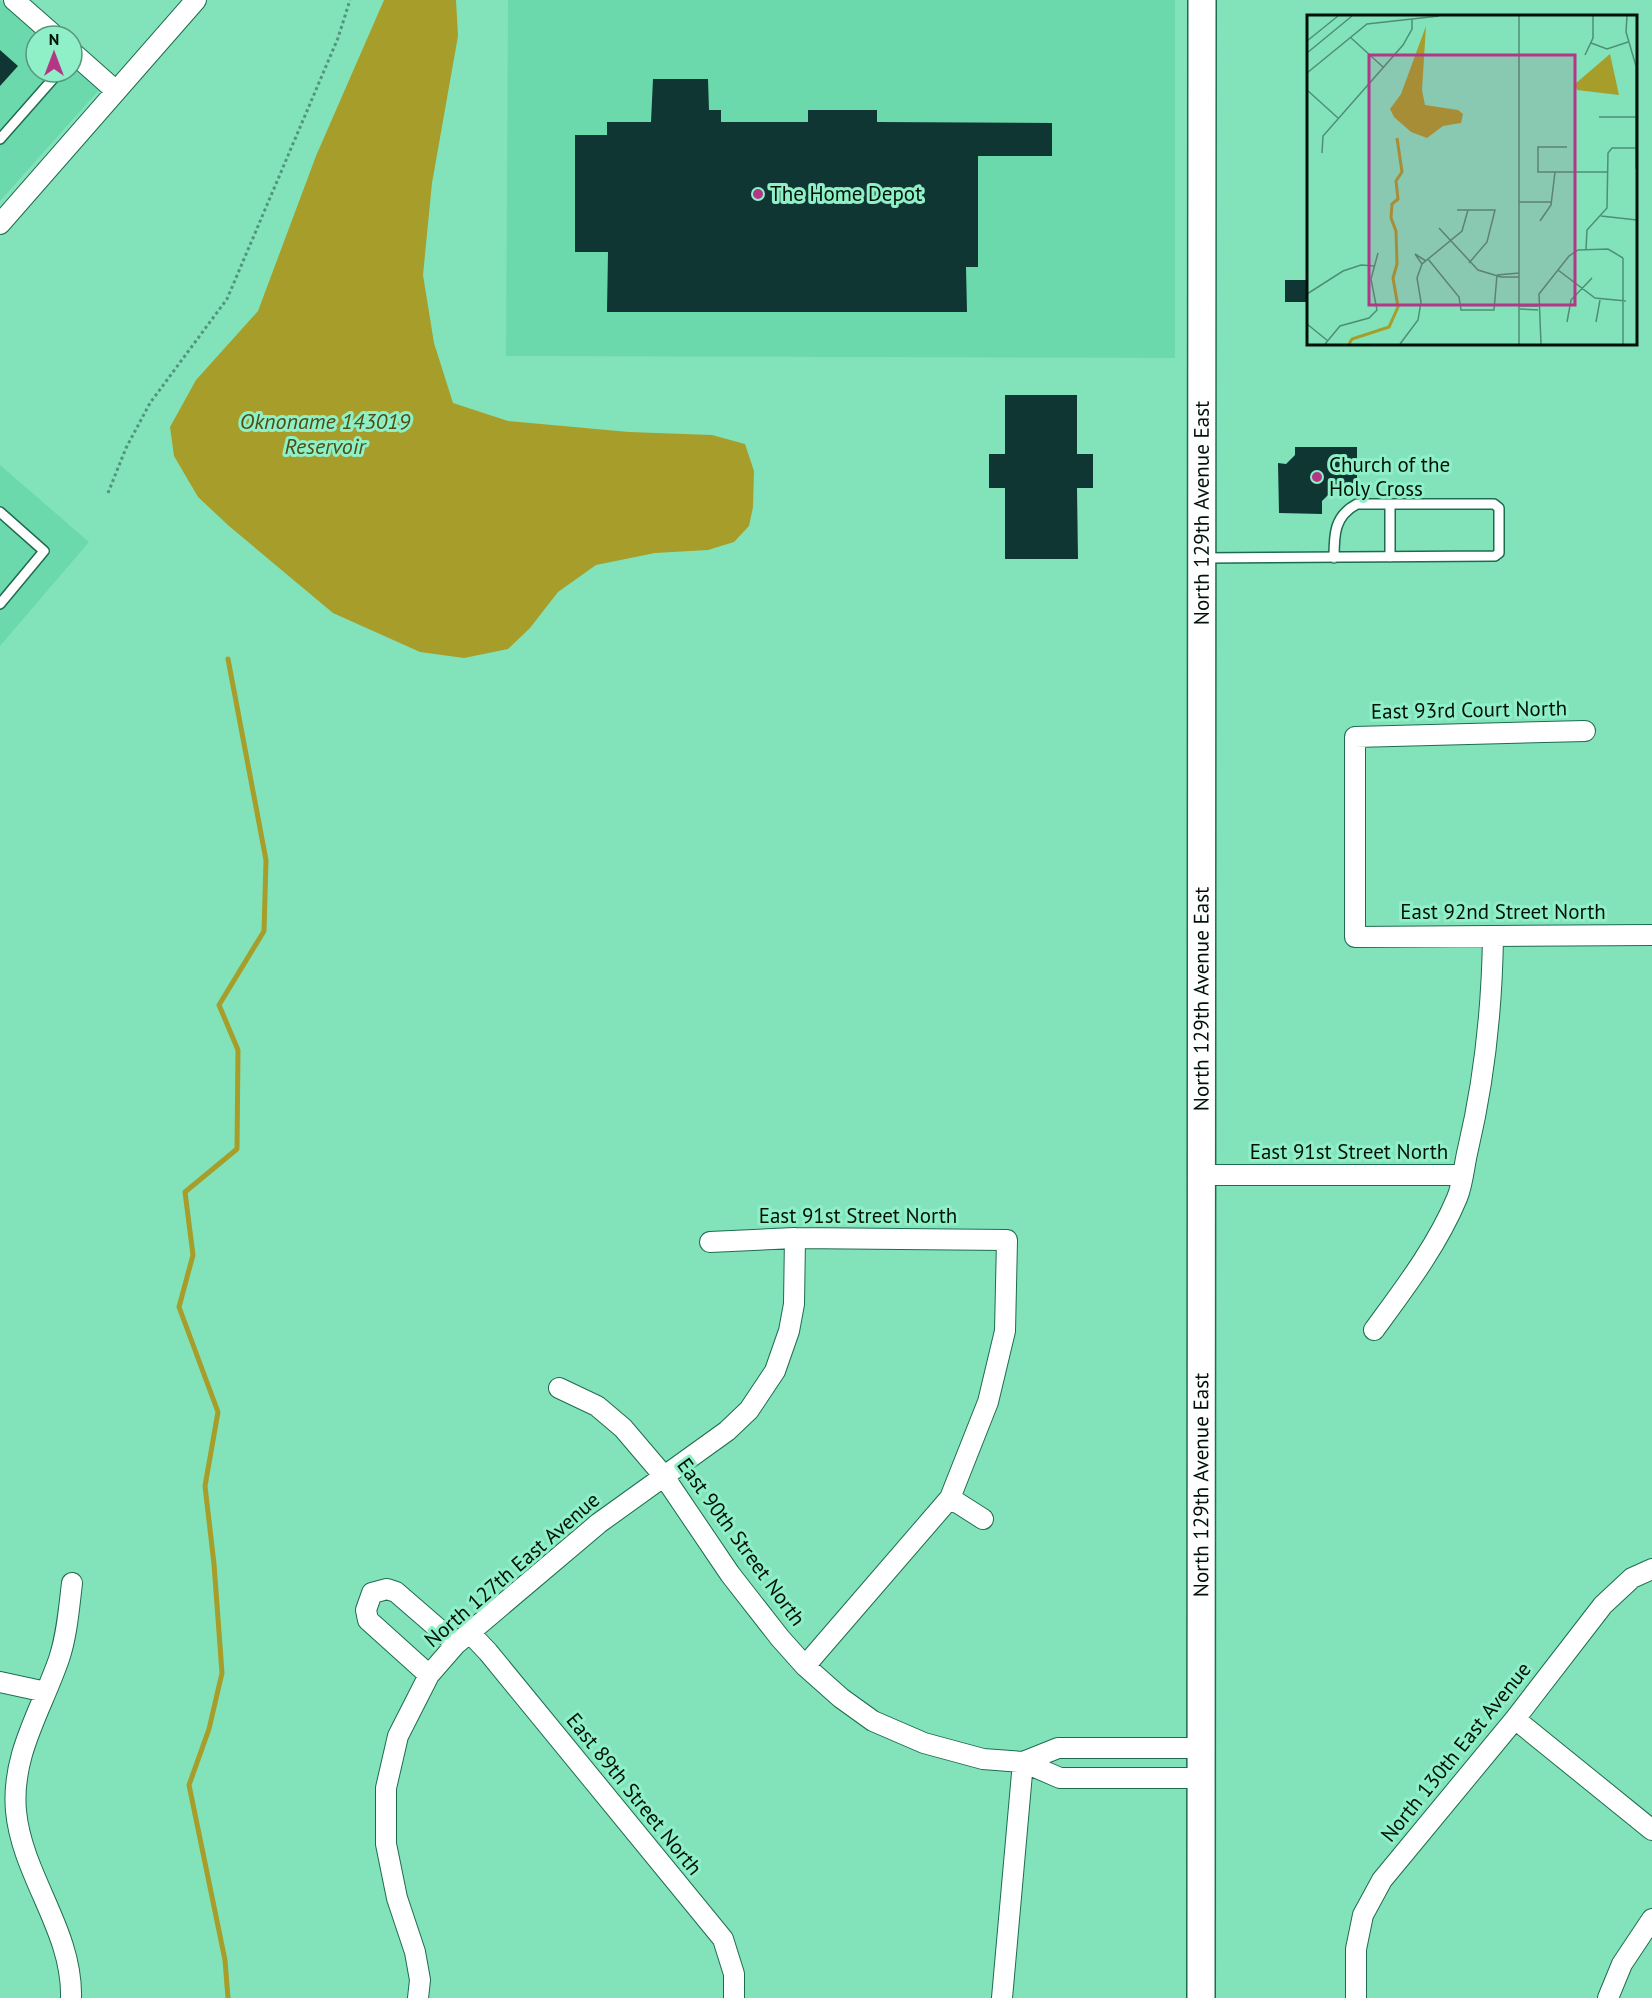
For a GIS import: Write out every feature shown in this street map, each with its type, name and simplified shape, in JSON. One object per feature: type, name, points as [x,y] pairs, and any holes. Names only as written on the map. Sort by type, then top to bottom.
[{"type":"main road","name":"North 129th Avenue East","points":[[1201,1998],[1202,0]]},
{"type":"street","points":[[14,0],[41,24]]},
{"type":"street","points":[[0,224],[196,0]]},
{"type":"street","points":[[84,63],[116,91]]},
{"type":"street","name":"East 93rd Court North","points":[[1355,937],[1355,736],[1585,731]]},
{"type":"street","name":"East 92nd Street North","points":[[1355,937],[1652,935]]},
{"type":"street","points":[[1374,1330],[1406,1286],[1444,1224],[1458,1196],[1478,1105],[1491,1013],[1493,936]]},
{"type":"street","name":"East 91st Street North","points":[[1201,1175],[1462,1175]]},
{"type":"street","name":"East 91st Street North","points":[[710,1242],[795,1238],[1007,1240],[1005,1331],[988,1402],[950,1498]]},
{"type":"street","name":"North 127th East Avenue","points":[[418,1998],[420,1980],[416,1952],[391,1875],[385,1815],[386,1788],[398,1736],[429,1675],[463,1639],[599,1523],[727,1431],[749,1410],[775,1371],[789,1331],[794,1304],[795,1238]]},
{"type":"street","name":"East 90th Street North","points":[[559,1388],[597,1406],[623,1428],[663,1475],[730,1574],[806,1666],[841,1698],[873,1721],[924,1743],[973,1756],[1023,1762],[1060,1778],[1200,1778]]},
{"type":"street","points":[[806,1666],[950,1498],[983,1519]]},
{"type":"street","name":"North 130th East Avenue","points":[[1356,1998],[1356,1949],[1364,1916],[1382,1880],[1515,1719],[1604,1605],[1632,1578],[1652,1569]]},
{"type":"street","points":[[70,1998],[68,1962],[21,1836],[16,1812],[20,1754],[46,1692],[65,1636],[72,1583]]},
{"type":"street","name":"East 89th Street North","points":[[429,1675],[368,1620],[366,1610],[372,1593],[387,1589],[396,1592],[463,1639],[488,1652],[723,1939],[734,1974],[734,1998]]},
{"type":"street","points":[[0,1682],[46,1692]]},
{"type":"street","points":[[1515,1719],[1652,1830]]},
{"type":"street","name":"East 90th Street North","points":[[1023,1762],[1058,1748],[1200,1748]]},
{"type":"street","points":[[1002,1998],[1023,1762]]},
{"type":"street","points":[[1608,1998],[1622,1964],[1652,1919]]},
{"type":"lane","points":[[0,139],[48,84]]},
{"type":"lane","points":[[1202,558],[1334,558],[1390,558],[1495,556],[1499,553],[1499,508],[1494,504],[1357,504],[1346,510],[1338,521],[1334,533],[1334,558]]},
{"type":"lane","points":[[1390,504],[1390,558]]},
{"type":"lane","points":[[0,512],[44,551],[0,604]]},
{"type":"path","points":[[108,493],[126,448],[150,403],[228,298],[338,39],[350,0]]},
{"type":"shaded area","points":[[0,0],[27,24],[24,24],[24,84],[84,84],[84,75],[100,89],[0,201]]},
{"type":"shaded area","points":[[508,0],[1175,0],[1175,358],[506,356]]},
{"type":"shaded area","points":[[0,465],[89,542],[0,646]]},
{"type":"water","name":"Oknoname 143019 Reservoir","points":[[384,0],[456,0],[458,36],[432,183],[423,275],[434,343],[453,403],[508,421],[629,432],[712,435],[745,444],[754,471],[753,507],[749,526],[734,542],[708,550],[655,553],[596,565],[558,592],[530,628],[508,649],[464,658],[420,652],[333,613],[198,497],[174,456],[170,427],[196,380],[258,311],[316,156]]},
{"type":"building","points":[[0,50],[18,66],[0,86]]},
{"type":"building","name":"The Home Depot","points":[[653,79],[708,79],[709,110],[721,110],[721,122],[808,122],[808,110],[877,110],[877,122],[1052,123],[1052,156],[978,156],[978,267],[966,267],[967,312],[607,312],[608,252],[575,252],[575,135],[607,135],[607,122],[651,122]]},
{"type":"building","points":[[1285,280],[1307,280],[1307,302],[1285,302]]},
{"type":"building","points":[[1005,395],[1077,395],[1077,454],[1093,454],[1093,488],[1077,488],[1078,559],[1005,559],[1005,488],[989,488],[989,454],[1005,454]]},
{"type":"building","name":"Church of the Holy Cross","points":[[1295,447],[1357,447],[1357,491],[1332,491],[1322,501],[1322,514],[1279,513],[1278,463],[1286,464],[1295,455]]},
{"type":"waterway","points":[[228,659],[266,860],[264,931],[219,1005],[238,1050],[237,1149],[185,1192],[193,1255],[179,1307],[218,1412],[205,1486],[214,1564],[222,1673],[209,1729],[189,1785],[225,1960],[228,1998]]},
{"type":"place","name":"The Home Depot","points":[[758,194]]},
{"type":"place","name":"Church of the Holy Cross","points":[[1317,477]]}]
